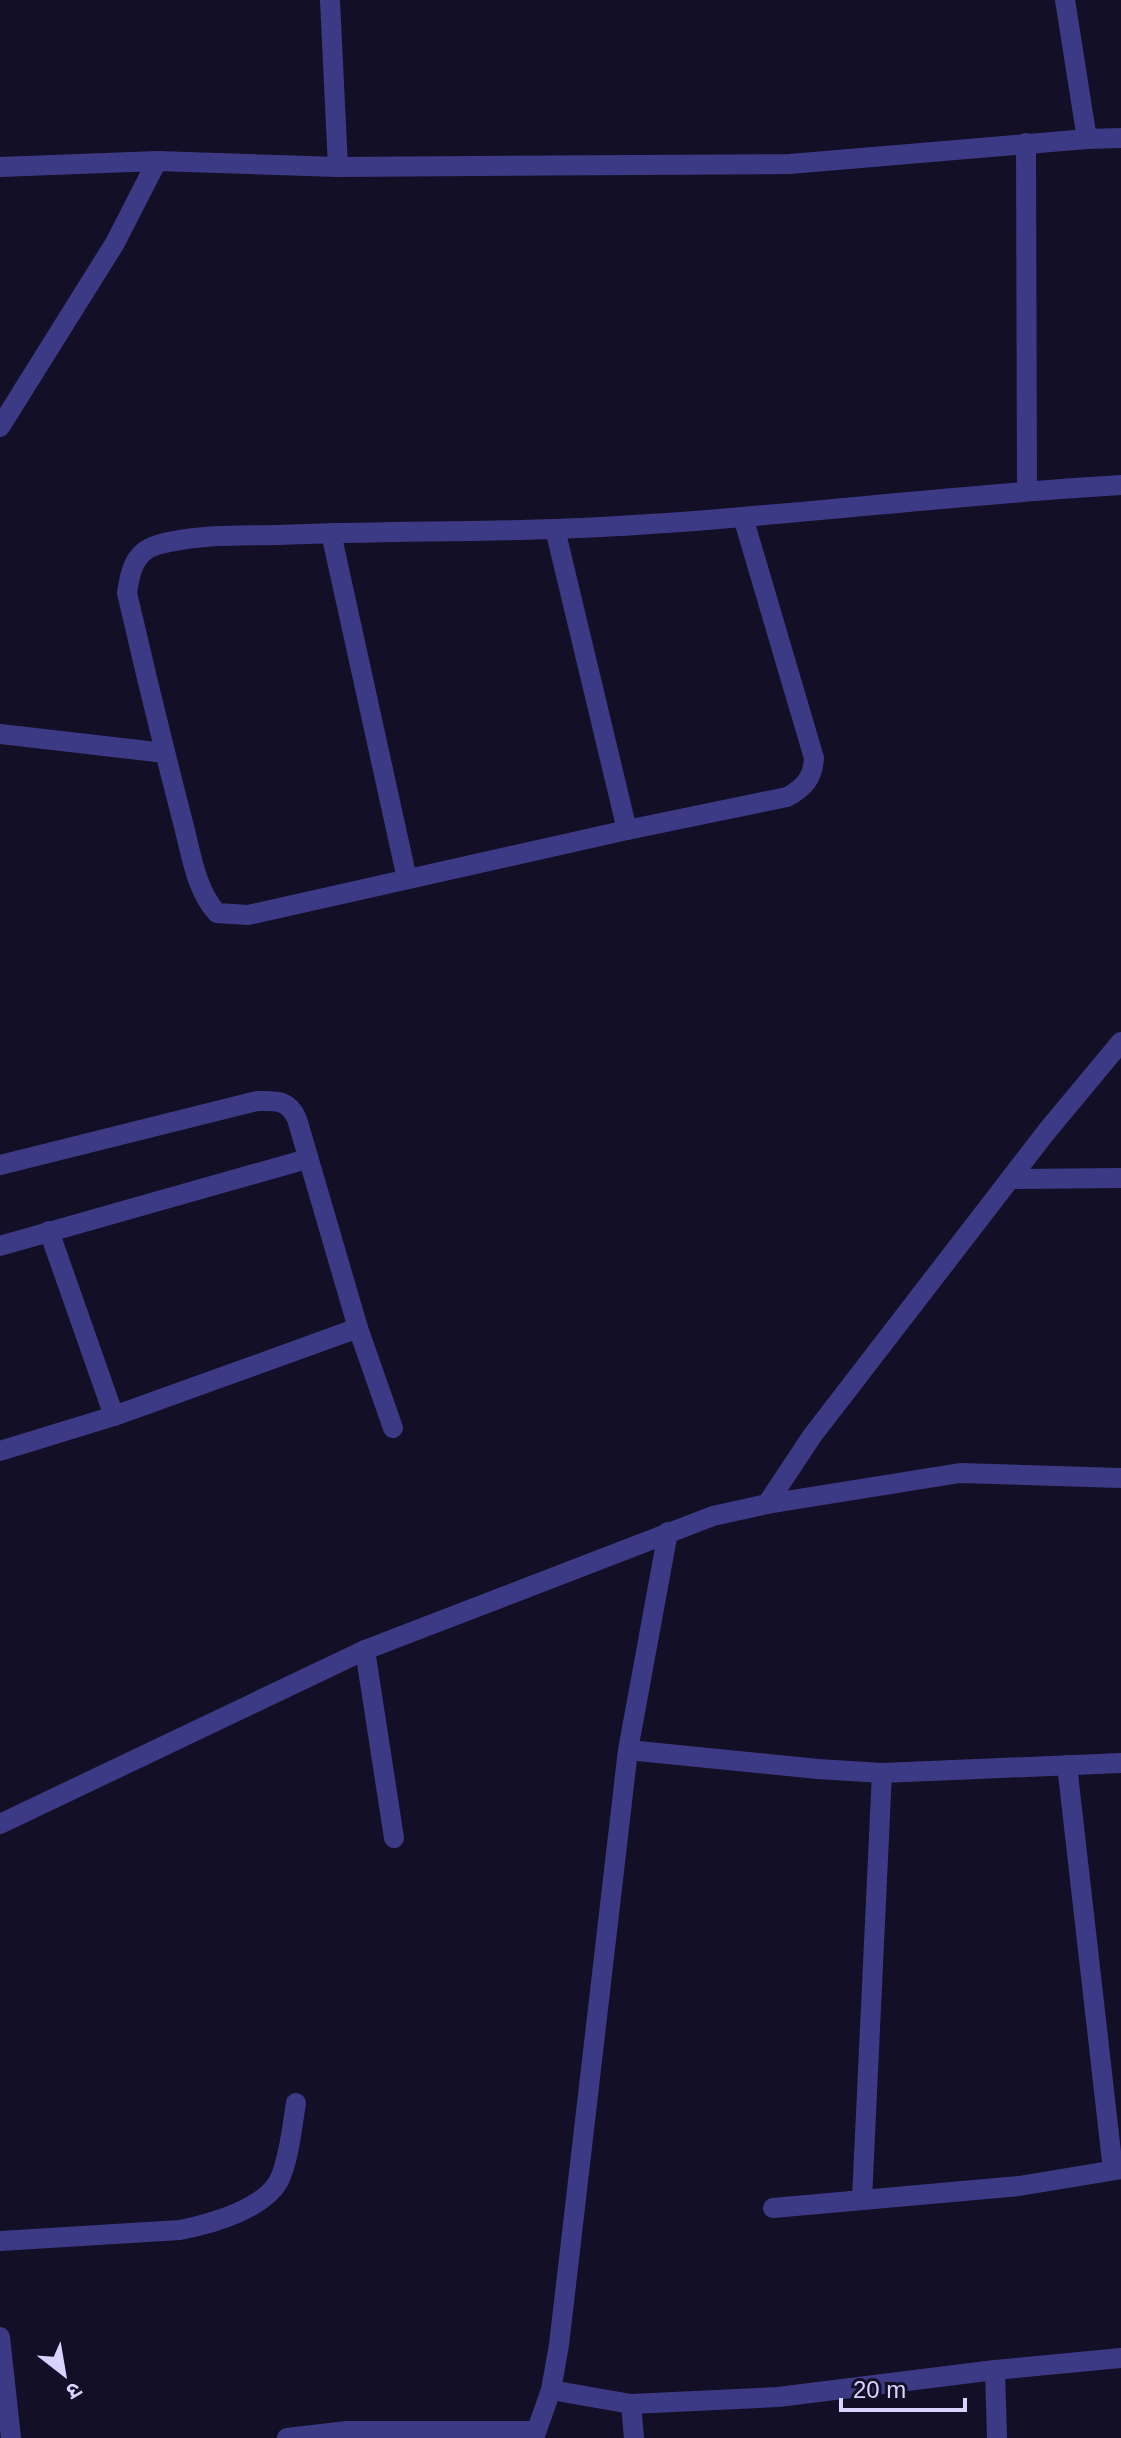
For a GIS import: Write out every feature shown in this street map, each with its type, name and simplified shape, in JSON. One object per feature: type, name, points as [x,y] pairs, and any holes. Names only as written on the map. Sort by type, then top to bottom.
[{"type":"street","points":[[330,0],[338,167]]},
{"type":"street","points":[[1065,0],[1087,139]]},
{"type":"street","points":[[0,167],[157,161],[338,167],[790,164],[1026,143],[1121,138]]},
{"type":"street","points":[[1026,143],[1027,491]]},
{"type":"street","points":[[0,427],[115,243],[157,161]]},
{"type":"street","points":[[743,517],[814,758],[814,770],[807,783],[787,797],[248,915],[217,913],[209,904],[200,882],[165,753],[127,593],[131,567],[148,548],[202,538],[555,529],[743,517],[1121,485]]},
{"type":"street","points":[[555,529],[627,830]]},
{"type":"street","points":[[331,533],[407,879]]},
{"type":"street","points":[[0,734],[165,753]]},
{"type":"street","points":[[767,1504],[812,1436],[1047,1131],[1121,1042]]},
{"type":"street","points":[[0,1165],[257,1101],[282,1101],[290,1106],[297,1119],[358,1328],[393,1428]]},
{"type":"street","points":[[0,1246],[307,1159]]},
{"type":"street","points":[[1010,1179],[1121,1178]]},
{"type":"street","points":[[49,1231],[114,1416]]},
{"type":"street","points":[[0,1451],[114,1416],[358,1328]]},
{"type":"street","points":[[0,1824],[365,1650],[713,1516],[767,1504],[960,1473],[1121,1478]]},
{"type":"street","points":[[287,2438],[347,2431],[535,2435],[551,2390],[559,2345],[628,1750],[668,1532]]},
{"type":"street","points":[[365,1650],[394,1838]]},
{"type":"street","points":[[628,1750],[882,1773],[1121,1763]]},
{"type":"street","points":[[773,2208],[1019,2186],[1117,2170],[1067,1765]]},
{"type":"street","points":[[862,2199],[882,1773]]},
{"type":"street","points":[[0,2241],[180,2230],[238,2213],[266,2196],[281,2179],[296,2103]]},
{"type":"street","points":[[0,2337],[11,2438]]},
{"type":"street","points":[[551,2390],[631,2404],[778,2397],[1121,2358]]},
{"type":"street","points":[[995,2370],[997,2438]]},
{"type":"street","points":[[631,2404],[634,2438]]}]
